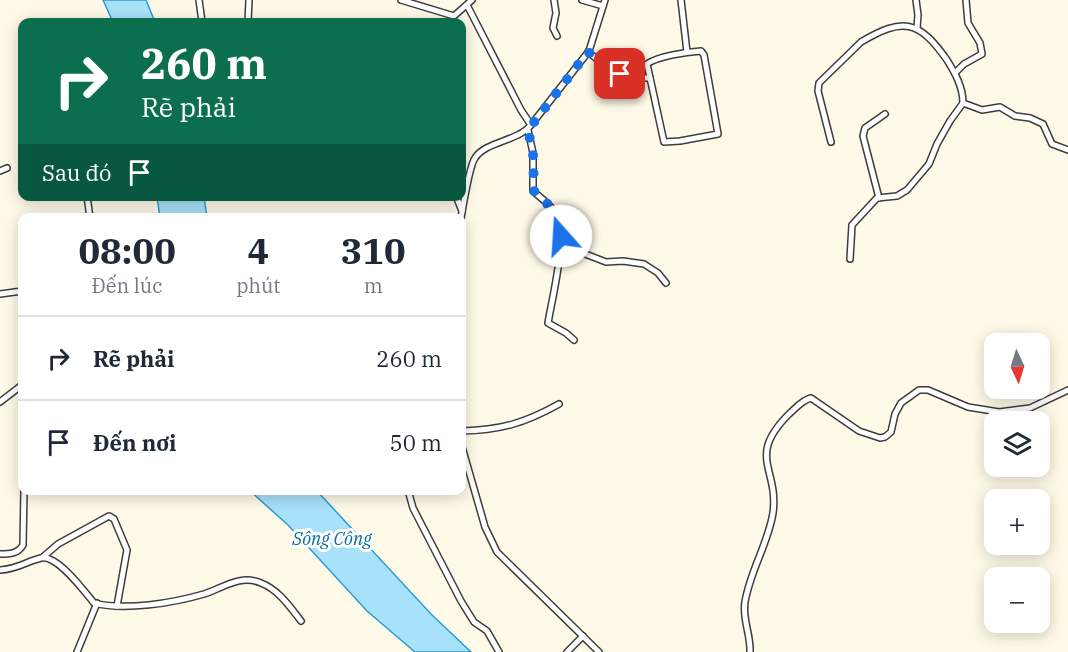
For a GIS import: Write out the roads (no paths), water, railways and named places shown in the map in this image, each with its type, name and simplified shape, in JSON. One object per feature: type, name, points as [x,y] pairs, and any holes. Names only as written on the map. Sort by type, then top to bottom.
[{"type":"street","points":[[199,0],[201,18]]},
{"type":"street","points":[[248,18],[249,0]]},
{"type":"street","points":[[401,0],[454,16],[470,2],[529,128],[533,153],[534,191],[549,204],[560,223],[560,250],[548,323],[574,340]]},
{"type":"street","points":[[554,0],[556,13],[553,28],[557,36]]},
{"type":"street","points":[[466,192],[474,158],[483,150],[525,133],[588,52],[604,3],[582,0]]},
{"type":"street","points":[[681,0],[687,52]]},
{"type":"street","points":[[916,0],[917,28]]},
{"type":"street","points":[[955,73],[964,64],[982,54],[981,43],[968,23],[966,0]]},
{"type":"street","points":[[831,142],[818,91],[819,82],[861,42],[899,26],[917,28],[933,40],[955,73],[963,94],[963,103],[937,144],[930,164],[907,190],[897,196],[879,198],[852,225],[850,259]]},
{"type":"street","points":[[701,51],[704,55],[719,132],[717,135],[664,141],[650,78],[647,64],[649,62],[687,52],[701,51]]},
{"type":"street","points":[[588,52],[611,70],[620,74],[650,78]]},
{"type":"street","points":[[963,103],[982,110],[1000,107],[1015,116],[1030,118],[1043,124],[1052,144],[1068,150]]},
{"type":"street","points":[[879,198],[863,136],[865,128],[885,114]]},
{"type":"street","points":[[0,171],[7,168]]},
{"type":"street","points":[[560,250],[580,252],[606,262],[623,261],[644,264],[658,273],[666,283]]},
{"type":"street","points":[[0,294],[18,292]]},
{"type":"street","points":[[0,402],[18,388]]},
{"type":"street","points":[[750,652],[745,603],[756,560],[768,535],[773,511],[766,449],[774,432],[802,402],[811,398],[859,430],[880,438],[891,432],[895,414],[901,403],[919,390],[928,390],[968,406],[999,412],[1030,408],[1068,390]]},
{"type":"street","points":[[466,431],[502,428],[528,420],[559,404]]},
{"type":"street","points":[[466,461],[485,527],[497,552],[600,652]]},
{"type":"street","points":[[0,554],[12,554],[23,545],[24,495]]},
{"type":"street","points":[[409,495],[413,508],[461,601],[474,622],[487,631],[499,652]]},
{"type":"street","points":[[0,570],[15,569],[43,557],[58,544],[109,516],[114,519],[128,550],[117,606]]},
{"type":"street","points":[[43,557],[53,560],[64,568],[94,603],[117,606],[171,602],[207,593],[240,580],[256,581],[276,592],[301,621]]},
{"type":"street","points":[[77,652],[97,603]]},
{"type":"street","points":[[567,652],[583,636]]},
{"type":"water","points":[[103,0],[146,0],[153,18],[111,18]]},
{"type":"water","points":[[158,201],[205,201],[206,213],[159,213]]},
{"type":"water","name":"Sông Công","points":[[254,495],[321,495],[431,614],[471,652],[415,652],[367,611],[288,525]]}]
